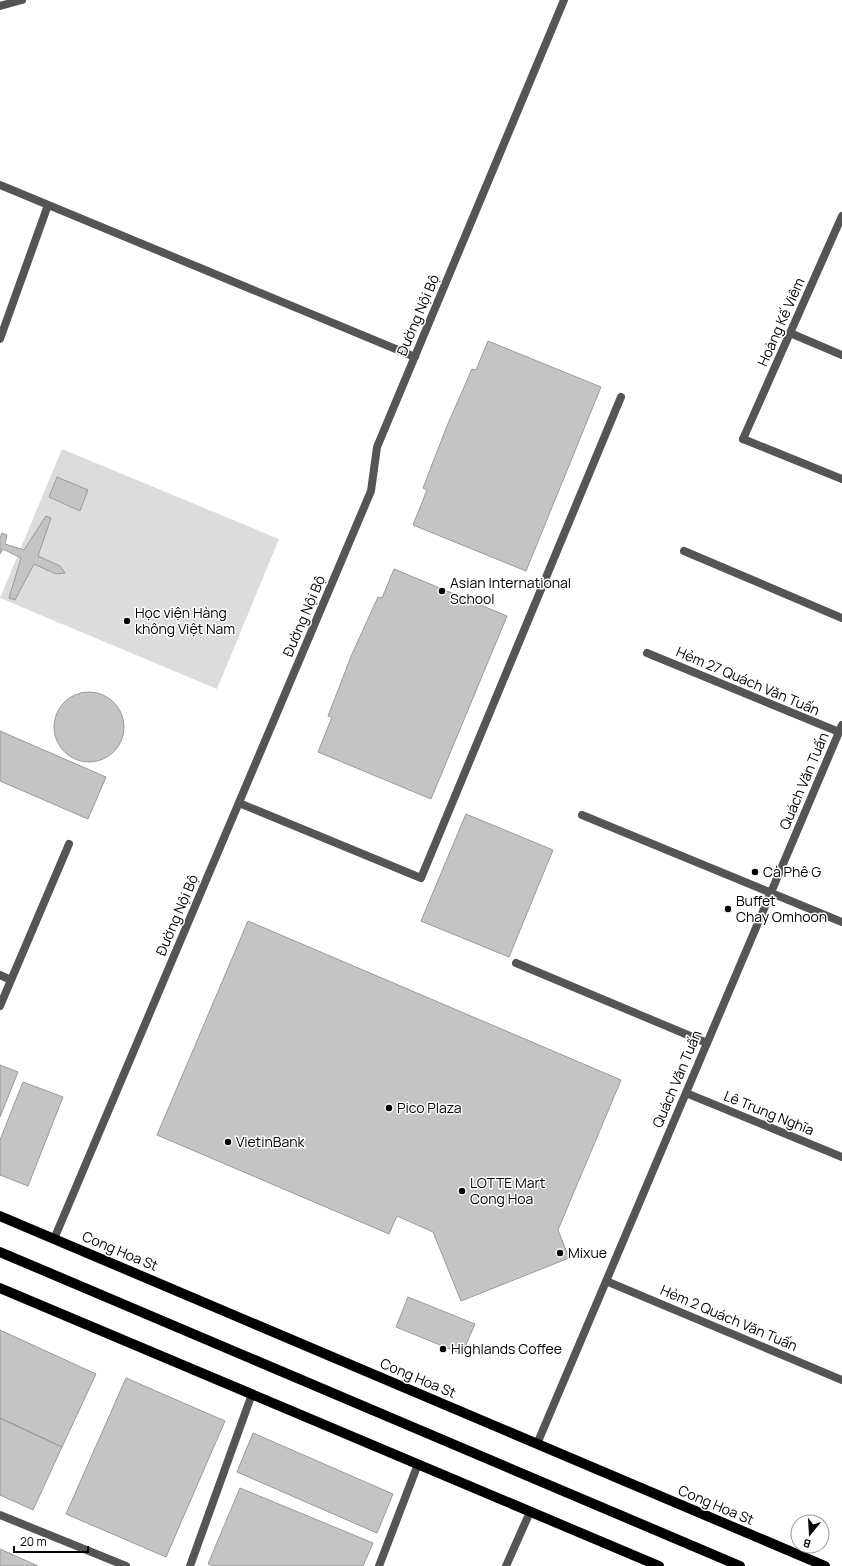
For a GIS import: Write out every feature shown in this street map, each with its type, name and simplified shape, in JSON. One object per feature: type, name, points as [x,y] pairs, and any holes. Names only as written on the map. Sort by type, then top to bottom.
[{"type":"main road","name":"Cong Hoa St","points":[[0,1216],[825,1566]]},
{"type":"main road","points":[[0,1252],[740,1566]]},
{"type":"main road","points":[[0,1288],[659,1566]]},
{"type":"street","points":[[0,6],[22,0]]},
{"type":"street","name":"Đường Nội Bộ","points":[[54,1238],[371,492],[378,447],[564,0]]},
{"type":"street","points":[[0,185],[415,357]]},
{"type":"street","points":[[0,339],[48,205]]},
{"type":"street","name":"Hoàng Kế Viêm","points":[[842,216],[743,439],[842,479]]},
{"type":"street","points":[[790,333],[842,355]]},
{"type":"street","points":[[239,803],[421,878],[622,397]]},
{"type":"street","points":[[684,551],[842,618]]},
{"type":"street","name":"Hẻm 27 Quách Văn Tuấn","points":[[647,653],[841,729]]},
{"type":"street","name":"Quách Văn Tuấn","points":[[537,1444],[841,729]]},
{"type":"street","points":[[582,815],[842,922]]},
{"type":"street","points":[[0,1006],[69,844]]},
{"type":"street","points":[[516,963],[707,1043]]},
{"type":"street","points":[[0,975],[11,980]]},
{"type":"street","name":"Lê Trung Nghĩa","points":[[686,1093],[842,1157]]},
{"type":"street","name":"Hẻm 2 Quách Văn Tuấn","points":[[606,1281],[842,1380]]},
{"type":"street","points":[[190,1566],[252,1394]]},
{"type":"street","points":[[379,1566],[418,1464]]},
{"type":"street","points":[[506,1566],[530,1512]]},
{"type":"street","points":[[0,1515],[126,1566]]},
{"type":"shaded area","points":[[62,449],[279,539],[217,689],[0,598]]},
{"type":"building","points":[[488,341],[601,387],[526,571],[413,525],[427,490],[423,488],[447,426],[472,369],[476,370]]},
{"type":"building","points":[[57,477],[88,490],[80,511],[49,497]]},
{"type":"building","points":[[46,516],[51,518],[38,556],[60,566],[65,573],[56,574],[34,564],[15,600],[9,598],[21,558],[3,549],[0,554],[0,538],[2,533],[7,535],[5,544],[24,550]]},
{"type":"building","points":[[394,569],[507,616],[431,799],[318,752],[332,717],[328,716],[352,654],[378,597],[382,598]]},
{"type":"building","points":[[89,692],[102,695],[114,702],[121,714],[124,727],[121,740],[114,752],[102,759],[89,762],[76,759],[64,752],[57,740],[54,727],[57,714],[64,702],[76,695]]},
{"type":"building","points":[[0,731],[106,777],[88,819],[0,781]]},
{"type":"building","points":[[466,814],[553,850],[509,957],[421,921]]},
{"type":"building","name":"Pico Plaza","points":[[248,921],[621,1080],[558,1230],[569,1258],[461,1301],[433,1232],[397,1216],[389,1234],[157,1135]]},
{"type":"building","points":[[0,1065],[18,1072],[0,1117]]},
{"type":"building","points":[[23,1082],[63,1097],[28,1186],[0,1175],[0,1140]]},
{"type":"building","points":[[408,1297],[475,1324],[462,1354],[396,1327]]},
{"type":"building","points":[[0,1330],[96,1374],[62,1447],[0,1418]]},
{"type":"building","points":[[126,1378],[225,1421],[166,1557],[66,1514]]},
{"type":"building","points":[[0,1418],[62,1447],[33,1510],[0,1495]]},
{"type":"building","points":[[253,1433],[393,1494],[377,1533],[237,1472]]},
{"type":"building","points":[[240,1488],[373,1543],[363,1566],[214,1566],[208,1564]]},
{"type":"building","points":[[0,1549],[38,1566],[0,1566]]},
{"type":"place","name":"Asian International School","points":[[442,591]]},
{"type":"place","name":"Học viện Hàng không Việt Nam","points":[[127,621]]},
{"type":"place","name":"Cà Phê G","points":[[755,872]]},
{"type":"place","name":"Buffet Chay Omhoon","points":[[728,909]]},
{"type":"place","name":"Pico Plaza","points":[[389,1108]]},
{"type":"place","name":"VietinBank","points":[[228,1142]]},
{"type":"place","name":"LOTTE Mart Cong Hoa","points":[[462,1191]]},
{"type":"place","name":"Mixue","points":[[560,1253]]},
{"type":"place","name":"Highlands Coffee","points":[[443,1349]]}]
